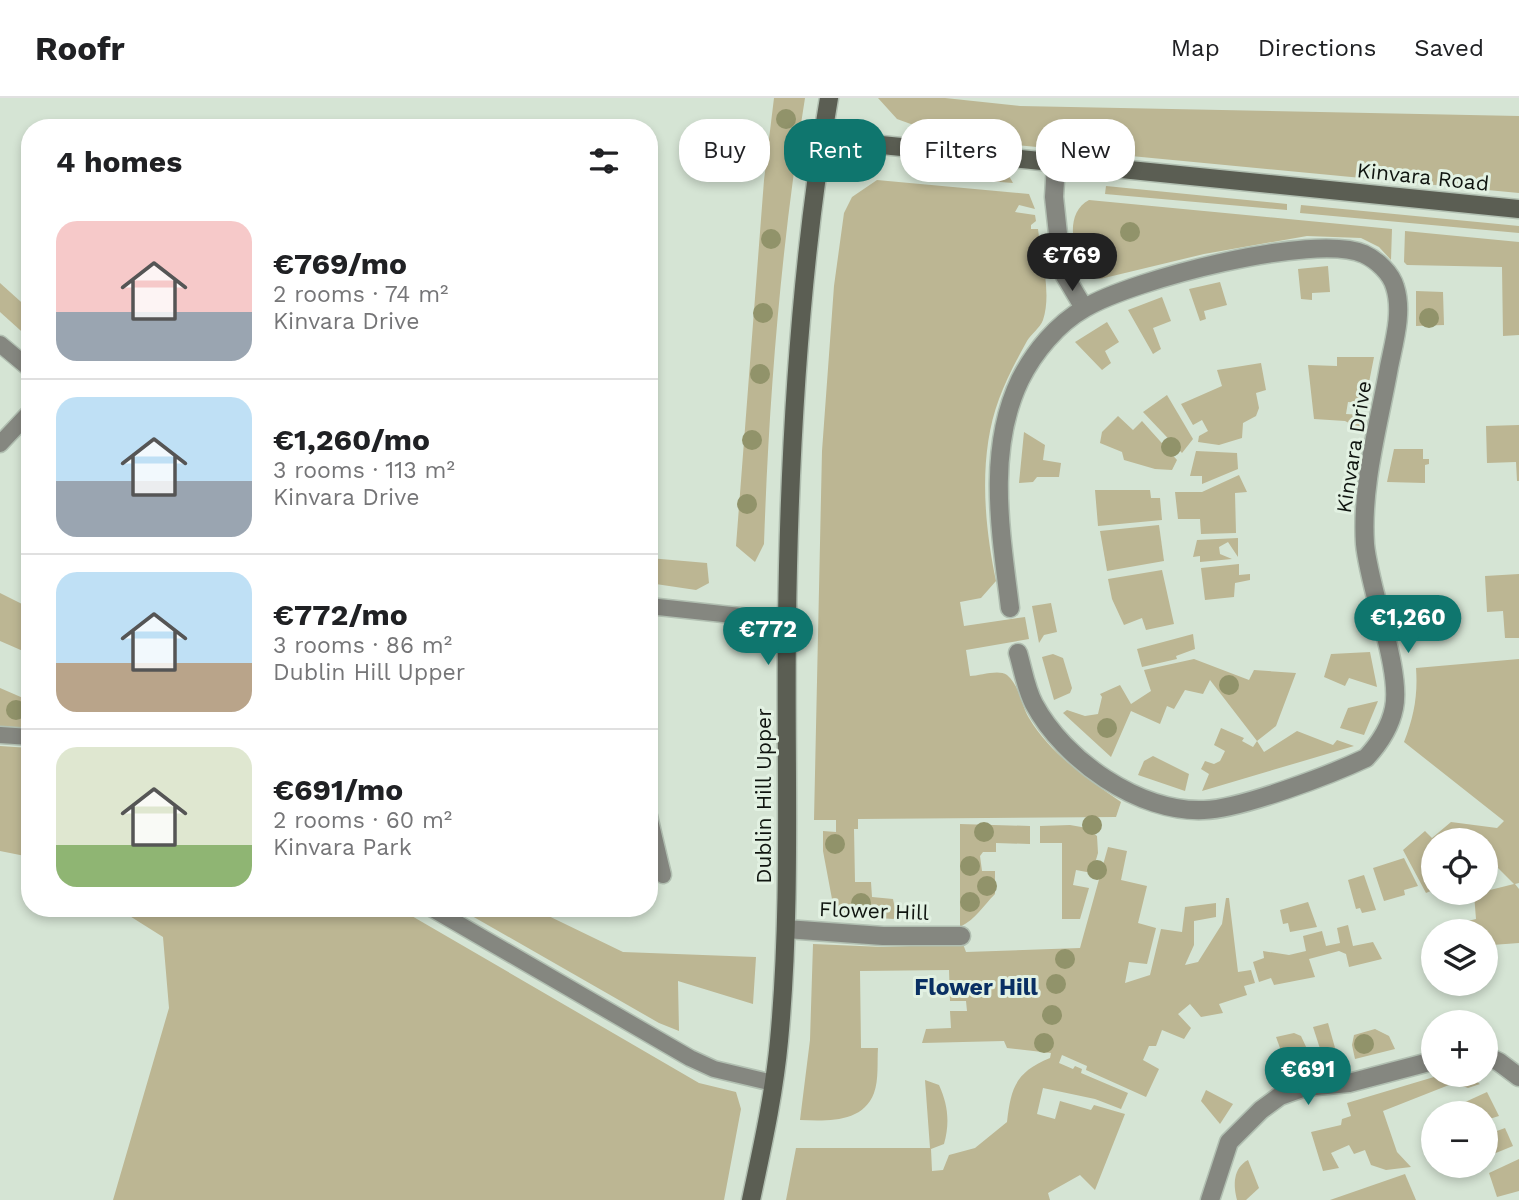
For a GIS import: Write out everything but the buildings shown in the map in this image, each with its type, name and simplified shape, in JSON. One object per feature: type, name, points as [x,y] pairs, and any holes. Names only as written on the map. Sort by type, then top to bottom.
[{"type":"street","name":"Dublin Hill Upper","points":[[825,119],[829,98]]},
{"type":"street","name":"Kinvara Road","points":[[886,146],[1036,162]]},
{"type":"street","name":"Kinvara Road","points":[[1135,172],[1519,209]]},
{"type":"street","name":"Dublin Hill Upper","points":[[751,1200],[779,1043],[786,929],[787,621],[806,256],[816,182]]},
{"type":"street","points":[[1056,182],[1055,207],[1062,271],[1084,308]]},
{"type":"street","name":"Kinvara Drive","points":[[1010,608],[999,518],[999,478],[1011,406],[1020,382],[1046,341],[1066,320],[1084,308],[1143,282],[1230,262],[1299,251],[1323,249],[1363,254],[1388,273],[1395,286],[1396,331],[1370,471],[1365,542],[1368,567],[1391,664],[1394,707],[1380,743],[1366,758],[1237,804],[1208,810],[1188,810],[1129,792],[1082,760],[1056,735],[1034,704],[1018,653]]},
{"type":"street","name":"Flower Hill","points":[[786,929],[883,936],[961,936]]},
{"type":"street","points":[[1210,1200],[1228,1142],[1261,1110],[1280,1096],[1305,1087],[1349,1083],[1421,1064]]},
{"type":"street","points":[[1498,1064],[1519,1077]]},
{"type":"lane","points":[[0,344],[21,362]]},
{"type":"lane","points":[[1,441],[21,421]]},
{"type":"lane","points":[[658,607],[787,621]]},
{"type":"lane","points":[[0,735],[21,736]]},
{"type":"lane","points":[[658,854],[663,875]]},
{"type":"lane","points":[[447,917],[690,1058],[714,1069],[773,1083]]},
{"type":"shaded area","points":[[774,98],[805,98],[802,119],[784,119],[784,182],[793,182],[777,321],[764,544],[755,562],[736,546],[764,182],[770,182],[770,131]]},
{"type":"shaded area","points":[[878,98],[945,98],[1020,106],[1519,116],[1519,193],[1135,156],[1135,119],[1036,119],[1036,147],[1022,146],[1022,119],[897,119]]},
{"type":"shaded area","points":[[886,181],[1029,194],[1035,209],[1019,205],[1015,212],[1035,215],[1036,221],[1031,225],[1031,229],[1038,229],[1045,274],[1045,309],[1042,323],[1027,341],[1005,384],[992,421],[988,443],[986,513],[996,581],[981,598],[960,602],[964,626],[1025,617],[1029,639],[966,650],[970,676],[994,673],[1007,675],[1015,685],[1029,718],[1048,743],[1070,765],[1121,802],[1116,817],[858,819],[858,829],[854,829],[855,882],[871,882],[872,897],[893,899],[897,918],[893,919],[835,915],[823,851],[823,831],[836,832],[836,820],[814,820],[822,451],[834,286],[844,213],[852,197],[874,182]]},
{"type":"shaded area","points":[[1106,186],[1287,204],[1287,210],[1105,194]]},
{"type":"shaded area","points":[[1089,200],[1392,229],[1391,260],[1379,247],[1361,238],[1307,236],[1204,254],[1100,279],[1083,265],[1074,239],[1077,213]]},
{"type":"shaded area","points":[[1301,205],[1519,226],[1519,233],[1300,213]]},
{"type":"shaded area","points":[[1405,231],[1519,242],[1519,335],[1503,336],[1502,267],[1407,265],[1404,262]]},
{"type":"shaded area","points":[[1328,266],[1330,292],[1312,293],[1312,300],[1301,299],[1298,269]]},
{"type":"shaded area","points":[[1220,282],[1227,305],[1204,311],[1206,319],[1200,321],[1189,289]]},
{"type":"shaded area","points":[[0,283],[21,302],[21,331],[0,312]]},
{"type":"shaded area","points":[[1416,291],[1443,292],[1444,325],[1416,326]]},
{"type":"shaded area","points":[[1162,297],[1171,321],[1153,328],[1161,349],[1153,354],[1128,310]]},
{"type":"shaded area","points":[[1107,322],[1119,342],[1105,351],[1111,363],[1102,370],[1075,342]]},
{"type":"shaded area","points":[[1337,357],[1374,357],[1365,403],[1348,402],[1346,414],[1363,415],[1361,429],[1345,421],[1314,419],[1308,365],[1337,366]]},
{"type":"shaded area","points":[[1261,363],[1266,390],[1256,393],[1259,408],[1256,416],[1243,423],[1242,438],[1219,445],[1198,442],[1199,436],[1208,431],[1202,420],[1193,425],[1181,404],[1222,386],[1217,370]]},
{"type":"shaded area","points":[[1167,395],[1193,439],[1182,453],[1143,412]]},
{"type":"shaded area","points":[[1118,416],[1133,430],[1142,421],[1177,460],[1172,470],[1155,469],[1124,460],[1122,452],[1100,443],[1102,432]]},
{"type":"shaded area","points":[[1519,425],[1517,481],[1516,462],[1487,463],[1486,426]]},
{"type":"shaded area","points":[[1024,432],[1045,445],[1043,460],[1061,463],[1059,477],[1037,477],[1033,482],[1019,483]]},
{"type":"shaded area","points":[[1394,449],[1423,449],[1423,459],[1429,459],[1429,464],[1425,465],[1425,483],[1387,482]]},
{"type":"shaded area","points":[[1196,451],[1237,453],[1238,469],[1202,484],[1202,476],[1190,476]]},
{"type":"shaded area","points":[[1239,475],[1247,492],[1235,493],[1236,533],[1201,534],[1200,519],[1178,519],[1175,492],[1202,492]]},
{"type":"shaded area","points":[[1095,490],[1150,490],[1151,498],[1160,498],[1162,520],[1098,526]]},
{"type":"shaded area","points":[[1159,525],[1164,561],[1107,571],[1100,531]]},
{"type":"shaded area","points":[[1238,538],[1238,557],[1228,542],[1219,547],[1220,554],[1232,559],[1200,562],[1200,556],[1193,557],[1197,540]]},
{"type":"shaded area","points":[[658,559],[707,563],[709,583],[696,590],[658,584]]},
{"type":"shaded area","points":[[1239,564],[1239,575],[1250,574],[1250,580],[1235,583],[1234,597],[1205,600],[1201,568]]},
{"type":"shaded area","points":[[1162,570],[1174,624],[1146,630],[1142,618],[1124,625],[1112,599],[1108,579]]},
{"type":"shaded area","points":[[1519,574],[1519,638],[1505,638],[1503,611],[1487,612],[1485,576]]},
{"type":"shaded area","points":[[0,593],[21,604],[21,650],[0,641]]},
{"type":"shaded area","points":[[1428,601],[1430,634],[1405,637],[1397,603]]},
{"type":"shaded area","points":[[1051,603],[1057,632],[1044,635],[1039,643],[1032,606]]},
{"type":"shaded area","points":[[1193,634],[1195,649],[1176,656],[1177,659],[1142,667],[1137,649]]},
{"type":"shaded area","points":[[1370,652],[1377,687],[1349,678],[1345,686],[1324,677],[1331,654]]},
{"type":"shaded area","points":[[1053,654],[1063,658],[1072,688],[1070,693],[1054,700],[1042,657]]},
{"type":"shaded area","points":[[1194,659],[1249,680],[1254,670],[1296,673],[1276,726],[1257,741],[1210,680],[1203,694],[1185,690],[1174,709],[1167,706],[1160,724],[1131,711],[1111,757],[1063,713],[1067,710],[1085,716],[1098,714],[1102,697],[1100,694],[1120,685],[1131,704],[1151,691],[1144,670]]},
{"type":"shaded area","points":[[1519,659],[1519,883],[1515,884],[1519,889],[1519,943],[1498,945],[1498,919],[1476,919],[1475,905],[1498,905],[1498,888],[1514,884],[1498,868],[1497,828],[1504,821],[1404,742],[1414,706],[1416,668]]},
{"type":"shaded area","points":[[0,688],[21,697],[21,728],[0,726]]},
{"type":"shaded area","points":[[1378,701],[1364,735],[1340,728],[1348,708]]},
{"type":"shaded area","points":[[1221,728],[1244,738],[1242,741],[1253,747],[1257,741],[1264,752],[1297,731],[1333,745],[1337,740],[1354,746],[1202,791],[1209,774],[1201,769],[1205,761],[1214,764],[1220,761],[1225,751],[1214,745]]},
{"type":"shaded area","points":[[0,746],[21,747],[21,855],[0,851]]},
{"type":"shaded area","points":[[1153,756],[1189,774],[1185,791],[1138,775],[1144,761]]},
{"type":"shaded area","points":[[1451,822],[1497,828],[1444,828]]},
{"type":"shaded area","points":[[960,824],[1030,826],[1030,844],[996,843],[996,852],[983,852],[980,856],[982,871],[995,871],[995,894],[975,916],[960,927]]},
{"type":"shaded area","points":[[1070,825],[1087,828],[1097,836],[1098,853],[1092,873],[1076,870],[1073,885],[1089,888],[1080,919],[1062,919],[1062,843],[1040,843],[1040,826]]},
{"type":"shaded area","points":[[1421,834],[1421,884],[1403,850]]},
{"type":"shaded area","points":[[1108,847],[1127,851],[1121,880],[1147,886],[1138,923],[1156,928],[1147,964],[1129,962],[1125,983],[1150,975],[1161,929],[1182,932],[1185,907],[1216,903],[1216,917],[1194,921],[1194,945],[1185,965],[1198,962],[1222,924],[1226,898],[1229,898],[1238,972],[1251,970],[1255,983],[1244,986],[1247,995],[1219,1004],[1223,1013],[1201,1017],[1190,1004],[1178,1014],[1191,1028],[1184,1039],[1162,1030],[1156,1046],[1149,1046],[1143,1060],[1159,1069],[1146,1097],[1086,1070],[1087,1066],[1062,1055],[1059,1063],[1073,1069],[1075,1066],[1082,1069],[1081,1073],[1128,1093],[1121,1109],[1095,1099],[1043,1088],[1037,1114],[1055,1119],[1060,1101],[1091,1110],[1094,1105],[1125,1114],[1095,1190],[1080,1175],[1048,1193],[1050,1200],[786,1200],[796,1148],[930,1148],[925,1080],[939,1085],[946,1107],[947,1128],[944,1144],[931,1149],[932,1171],[943,1170],[949,1155],[975,1148],[1007,1122],[1017,1082],[1030,1069],[1050,1058],[1051,1053],[1007,1048],[1004,1041],[922,1043],[926,1029],[951,1028],[950,1011],[967,1011],[966,1001],[950,1001],[949,970],[860,971],[861,1048],[878,1048],[874,1093],[869,1103],[853,1115],[832,1120],[800,1120],[810,1040],[813,944],[883,947],[963,944],[966,952],[1080,948]]},
{"type":"shaded area","points":[[1404,858],[1418,886],[1404,890],[1405,895],[1384,901],[1373,868]]},
{"type":"shaded area","points":[[1364,875],[1376,910],[1362,913],[1360,908],[1356,909],[1348,880]]},
{"type":"shaded area","points":[[1308,902],[1317,927],[1290,932],[1288,923],[1283,924],[1280,910]]},
{"type":"shaded area","points":[[131,917],[413,917],[699,1083],[736,1092],[741,1109],[724,1200],[113,1200],[169,1008],[163,937]]},
{"type":"shaded area","points":[[474,917],[551,917],[623,952],[756,957],[753,1004],[678,981],[679,1031],[659,1023]]},
{"type":"shaded area","points":[[1348,925],[1353,946],[1373,942],[1382,959],[1349,967],[1346,954],[1339,951],[1309,959],[1315,977],[1274,985],[1271,978],[1259,982],[1253,962],[1264,958],[1263,951],[1289,955],[1306,951],[1303,936],[1322,931],[1326,946],[1340,943],[1337,928]]},
{"type":"shaded area","points":[[1328,1023],[1339,1062],[1325,1064],[1313,1027]]},
{"type":"shaded area","points":[[1375,1029],[1389,1036],[1395,1049],[1355,1059],[1352,1045],[1354,1035]]},
{"type":"shaded area","points":[[1294,1033],[1301,1036],[1314,1064],[1288,1070],[1276,1037]]},
{"type":"shaded area","points":[[1421,1081],[1421,1087],[1444,1087],[1383,1111],[1397,1152],[1411,1167],[1386,1170],[1371,1165],[1365,1150],[1354,1154],[1349,1145],[1331,1153],[1339,1168],[1323,1171],[1311,1132],[1341,1125],[1342,1119],[1351,1116],[1347,1103]]},
{"type":"shaded area","points":[[1206,1090],[1233,1104],[1220,1124],[1201,1101]]},
{"type":"shaded area","points":[[1487,1092],[1492,1101],[1467,1101]]},
{"type":"shaded area","points":[[1505,1128],[1513,1146],[1498,1152],[1498,1131]]},
{"type":"shaded area","points":[[1519,1159],[1519,1191],[1497,1197],[1491,1178],[1498,1178],[1498,1169]]},
{"type":"shaded area","points":[[1248,1160],[1259,1188],[1246,1200],[1237,1200],[1235,1177],[1239,1168]]},
{"type":"shaded area","points":[[1405,1174],[1416,1200],[1330,1200]]},
{"type":"district","name":"Flower Hill","points":[[976,987]]}]
